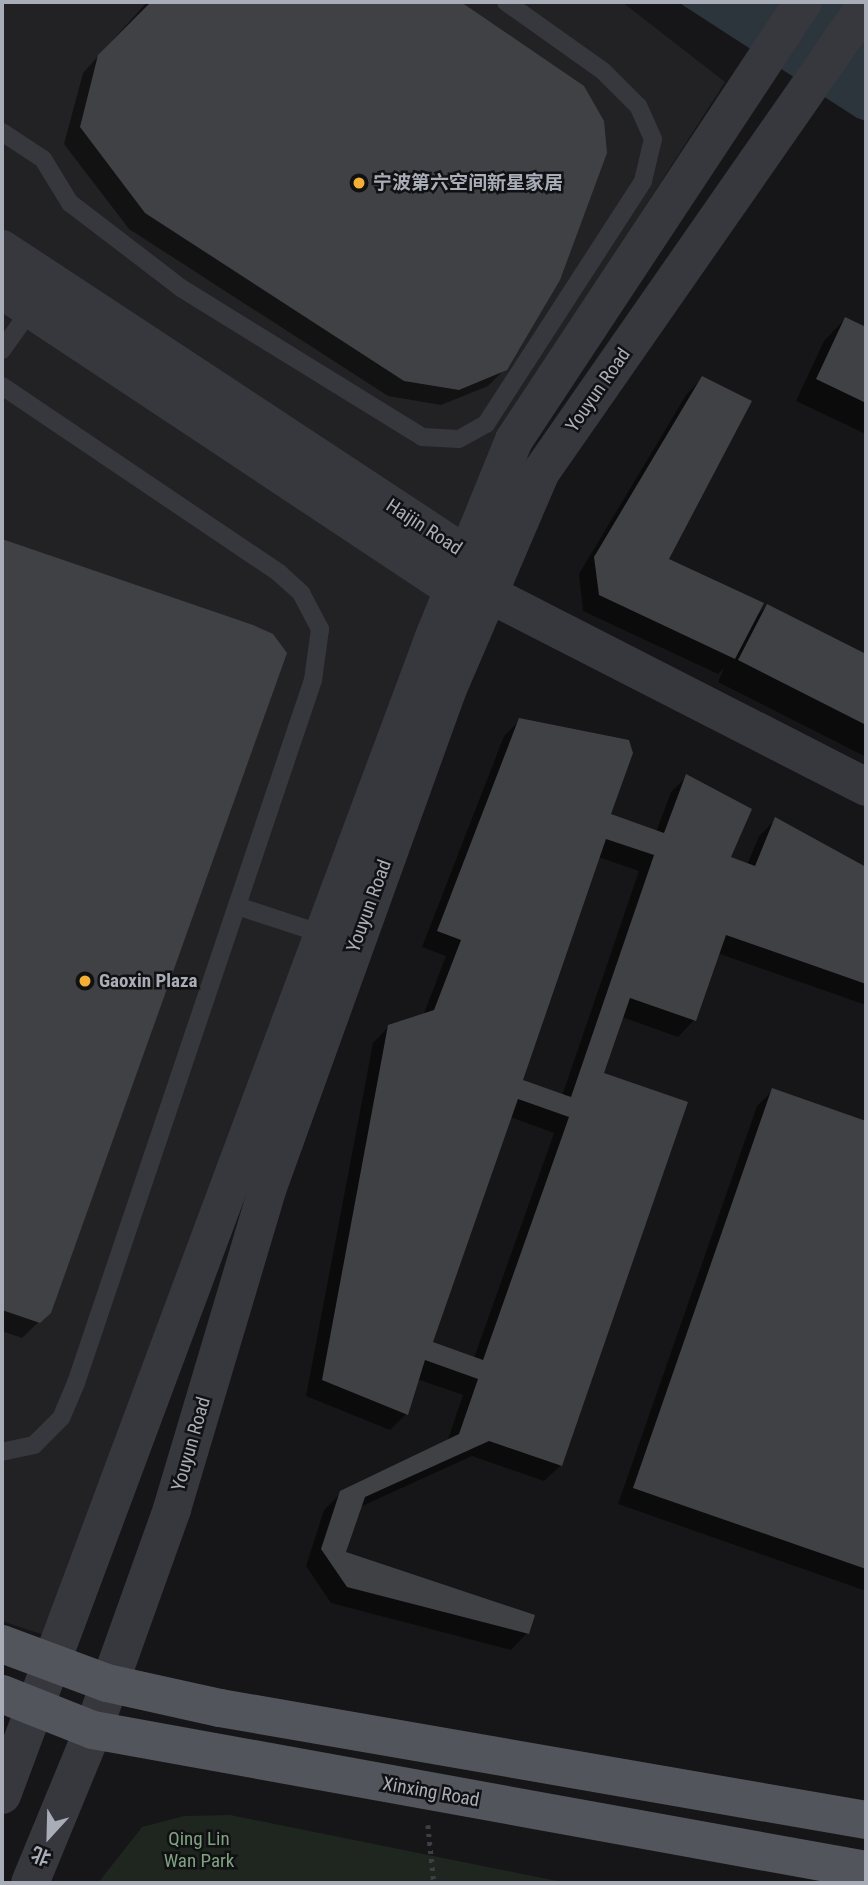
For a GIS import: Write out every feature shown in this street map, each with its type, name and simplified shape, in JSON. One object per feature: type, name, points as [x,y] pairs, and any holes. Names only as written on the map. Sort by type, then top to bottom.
[{"type":"main road","points":[[2,1644],[107,1683],[220,1708],[866,1820]]},
{"type":"main road","name":"Xinxing Road","points":[[2,1694],[93,1730],[866,1870]]},
{"type":"street","name":"Youyun Road","points":[[30,1883],[93,1730],[107,1683],[172,1509],[267,1190],[447,691],[470,580],[541,472],[866,5]]},
{"type":"street","name":"Youyun Road","points":[[2,1796],[322,934],[470,580],[514,440],[794,16]]},
{"type":"street","name":"Haijin Road","points":[[2,249],[470,580]]},
{"type":"street","name":"Haijin Road","points":[[16,300],[470,580]]},
{"type":"street","points":[[470,580],[866,787]]},
{"type":"lane","points":[[2,132],[43,159],[70,203],[181,288],[422,437],[459,439],[486,424],[642,181],[653,139],[638,106],[603,71],[506,2]]},
{"type":"lane","points":[[2,351],[16,300]]},
{"type":"lane","points":[[2,386],[279,573],[301,593],[320,629],[313,680],[61,1418],[34,1445],[2,1451]]},
{"type":"lane","points":[[237,906],[322,934]]},
{"type":"path","points":[[425,1790],[434,1883]]},
{"type":"shaded area","points":[[2,2],[622,2],[725,82],[494,442],[47,1636],[2,1621]]},
{"type":"shaded area","points":[[678,2],[866,2],[866,121],[857,118]]},
{"type":"green space","name":"Qing Lin Wan Park","points":[[230,1815],[567,1883],[98,1883],[142,1827],[184,1816]]},
{"type":"building","name":"宁波第六空间新星家居","points":[[151,2],[461,2],[584,86],[604,121],[607,153],[560,280],[507,370],[459,390],[404,381],[145,213],[80,127],[98,55]]},
{"type":"building","points":[[845,317],[866,327],[866,403],[816,379]]},
{"type":"building","points":[[702,376],[752,401],[669,559],[764,603],[735,659],[599,595],[594,557]]},
{"type":"building","name":"Gaoxin Plaza","points":[[2,539],[253,625],[273,634],[287,653],[51,1313],[40,1323],[2,1310]]},
{"type":"building","points":[[767,604],[866,654],[866,725],[738,660]]},
{"type":"building","points":[[519,718],[629,740],[633,753],[611,814],[664,833],[686,774],[752,809],[731,857],[755,866],[775,817],[866,867],[866,984],[726,935],[696,1021],[630,998],[604,1073],[688,1102],[562,1466],[489,1441],[365,1497],[346,1552],[535,1615],[529,1634],[347,1587],[321,1549],[340,1491],[459,1434],[478,1379],[425,1360],[408,1415],[322,1380],[388,1025],[434,1010],[461,940],[437,931]],"holes":[[[606,839],[654,855],[571,1097],[523,1080]],[[518,1099],[569,1117],[483,1360],[433,1342]]]},
{"type":"building","points":[[772,1088],[866,1121],[866,1569],[633,1488]]},
{"type":"place","name":"宁波第六空间新星家居","points":[[359,183]]},
{"type":"place","name":"Gaoxin Plaza","points":[[85,981]]}]
